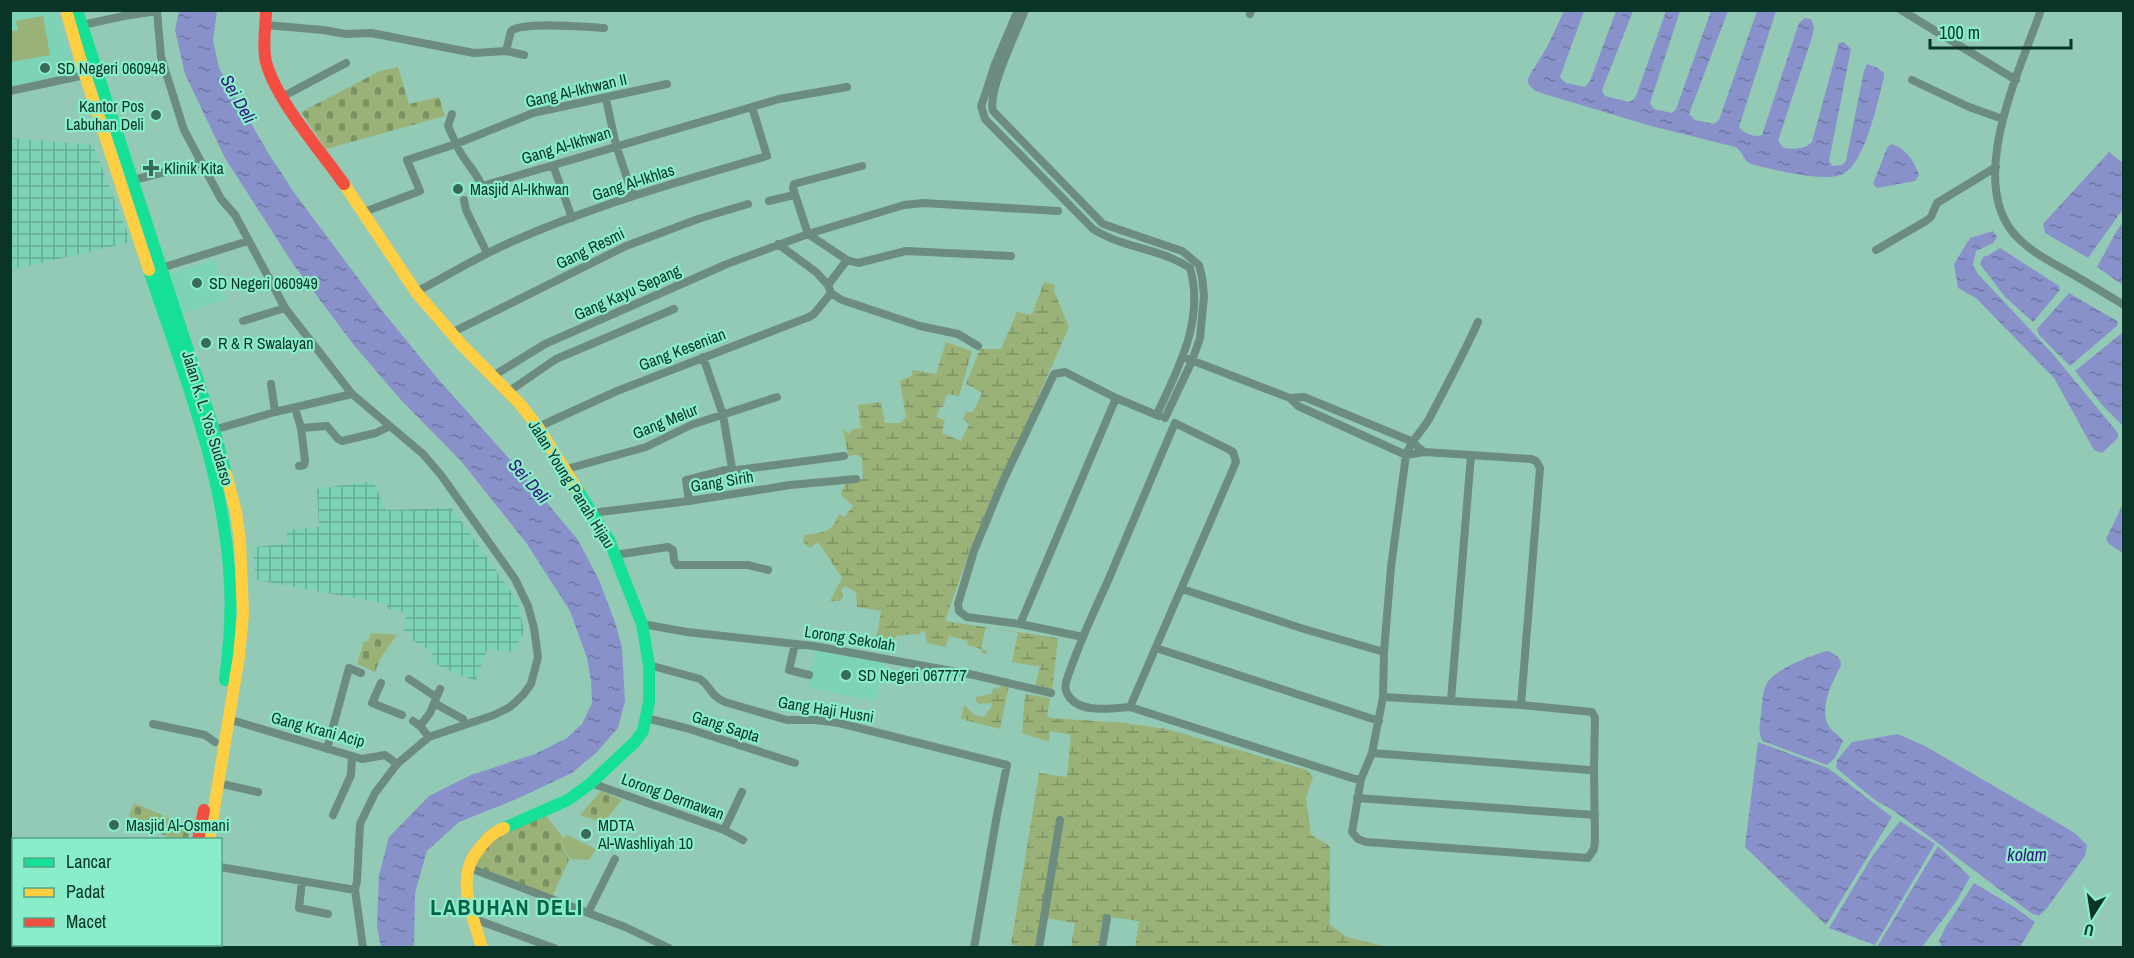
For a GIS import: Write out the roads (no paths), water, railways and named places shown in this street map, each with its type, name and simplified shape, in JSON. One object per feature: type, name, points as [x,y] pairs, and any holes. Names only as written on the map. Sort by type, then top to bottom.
[{"type":"main road","name":"Jalan K. L. Yos Sudarso","points":[[66,10],[85,75],[236,512],[243,572],[242,624],[209,838]]},
{"type":"main road","name":"Jalan K. L. Yos Sudarso","points":[[77,10],[161,268],[208,432],[224,513],[232,598],[226,675],[198,838]]},
{"type":"main road","name":"Jalan Young Panah Hijau","points":[[266,10],[265,59],[282,97],[364,212],[416,292],[538,427],[592,513],[615,555],[642,624],[649,665],[646,718],[643,731],[635,742],[591,783],[568,800],[491,834],[478,848],[467,867]]},
{"type":"main road","points":[[467,867],[466,892],[482,948]]},
{"type":"street","points":[[1902,10],[2016,80]]},
{"type":"street","points":[[2041,10],[2003,119],[1996,167],[1999,206],[2007,225],[2020,240],[2040,255],[2124,305]]},
{"type":"street","points":[[82,26],[157,11],[161,57],[184,130],[221,199],[235,215],[285,308],[352,394],[423,454],[466,508],[515,579],[528,606],[538,657],[531,684],[523,695],[510,707],[494,715],[429,736],[397,764],[375,793],[360,824],[355,890],[363,948]]},
{"type":"street","points":[[1021,12],[991,98],[993,111],[1099,221],[1182,251],[1198,265],[1189,338],[1161,416]]},
{"type":"street","points":[[1021,12],[995,64],[984,98],[982,113],[989,123],[1093,229],[1107,236],[1167,255],[1190,268],[1198,278],[1204,297],[1200,338],[1192,361],[1161,416]]},
{"type":"street","points":[[266,25],[346,34],[371,33],[474,53],[506,51],[524,55]]},
{"type":"street","points":[[506,51],[511,31],[517,27],[604,28]]},
{"type":"street","points":[[282,97],[346,63]]},
{"type":"street","points":[[10,91],[85,75]]},
{"type":"street","points":[[1912,80],[1969,107],[2003,119]]},
{"type":"street","name":"Gang Al-Ikhwan II","points":[[456,144],[532,113],[606,99],[667,84]]},
{"type":"street","name":"Gang Al-Ikhwan","points":[[456,144],[464,161],[476,172],[482,186],[779,99],[847,87]]},
{"type":"street","points":[[606,99],[616,146],[633,196]]},
{"type":"street","name":"Gang Al-Ikhlas","points":[[416,292],[487,253],[572,218],[633,196],[767,156],[752,107]]},
{"type":"street","points":[[364,212],[420,191],[407,160],[456,144],[448,126],[452,114]]},
{"type":"street","points":[[133,180],[201,163]]},
{"type":"street","points":[[554,165],[572,218]]},
{"type":"street","points":[[862,166],[794,184],[792,188],[808,234],[847,260],[858,262],[906,251],[1011,256]]},
{"type":"street","points":[[1876,250],[1926,221],[1941,200],[1996,167]]},
{"type":"street","points":[[769,201],[794,195]]},
{"type":"street","points":[[464,201],[466,210],[487,253]]},
{"type":"street","name":"Gang Kayu Sepang","points":[[492,376],[545,344],[727,264],[808,234],[904,205],[923,203],[1058,211]]},
{"type":"street","name":"Gang Resmi","points":[[451,333],[626,246],[698,219],[748,204]]},
{"type":"street","points":[[1093,229],[1099,221]]},
{"type":"street","points":[[161,268],[248,241]]},
{"type":"street","points":[[778,244],[803,261],[842,300],[920,326],[958,334],[978,346]]},
{"type":"street","name":"Gang Kesenian","points":[[538,427],[617,391],[809,317],[814,314],[847,260]]},
{"type":"street","points":[[243,321],[285,308]]},
{"type":"street","points":[[508,392],[556,359],[674,309]]},
{"type":"street","points":[[1383,697],[1451,700],[1594,712],[1595,841],[1594,849],[1588,858],[1366,842],[1358,839],[1352,832],[1361,779],[1372,753],[1383,697],[1384,651],[1391,567],[1406,454],[1411,441],[1434,410],[1478,322]]},
{"type":"street","points":[[703,357],[723,415],[732,468]]},
{"type":"street","points":[[1183,357],[1290,398],[1298,406],[1406,454],[1424,452],[1531,459],[1539,464],[1521,705]]},
{"type":"street","points":[[1083,637],[1020,624],[967,617],[959,611],[958,604],[974,552],[1003,481],[1054,374],[1065,372],[1228,449],[1236,458],[1234,470],[1130,707]]},
{"type":"street","points":[[271,384],[275,412]]},
{"type":"street","points":[[208,432],[275,412],[352,394]]},
{"type":"street","name":"Gang Melur","points":[[563,470],[646,447],[691,425],[777,397]]},
{"type":"street","points":[[1290,398],[1304,397],[1411,441],[1424,452]]},
{"type":"street","points":[[1020,624],[1116,398]]},
{"type":"street","points":[[295,408],[301,428],[305,463],[298,466]]},
{"type":"street","points":[[1175,423],[1067,676],[1065,686],[1067,694],[1072,700],[1088,707],[1095,709],[1130,707],[1361,779]]},
{"type":"street","points":[[301,428],[327,426],[342,441],[376,433],[390,426]]},
{"type":"street","points":[[1384,445],[1390,432]]},
{"type":"street","points":[[1451,700],[1471,455]]},
{"type":"street","points":[[689,501],[686,480],[732,468],[737,470],[844,456]]},
{"type":"street","name":"Gang Sirih","points":[[592,513],[689,501],[790,484],[856,479]]},
{"type":"street","points":[[615,555],[668,547],[673,550],[674,561],[677,565],[748,565],[768,570]]},
{"type":"street","points":[[1182,589],[1304,629],[1384,651]]},
{"type":"street","name":"Lorong Sekolah","points":[[642,624],[813,646],[974,675],[1051,693]]},
{"type":"street","points":[[795,644],[789,670],[809,675]]},
{"type":"street","points":[[1156,648],[1379,721]]},
{"type":"street","name":"Gang Haji Husni","points":[[649,665],[704,681],[711,694],[725,702],[787,720],[833,722],[1007,765],[974,948]]},
{"type":"street","points":[[327,749],[349,668],[361,673]]},
{"type":"street","points":[[409,679],[437,696],[463,719],[464,723]]},
{"type":"street","points":[[381,683],[372,703],[402,715]]},
{"type":"street","points":[[429,736],[416,724],[437,696]]},
{"type":"street","name":"Gang Sapta","points":[[646,718],[686,728],[795,763]]},
{"type":"street","name":"Gang Krani Acip","points":[[228,719],[352,757],[362,759],[385,754],[397,764]]},
{"type":"street","points":[[153,724],[205,735],[215,742]]},
{"type":"street","points":[[1372,753],[1589,770],[1594,768]]},
{"type":"street","points":[[333,815],[351,775],[352,757]]},
{"type":"street","points":[[218,783],[258,792]]},
{"type":"street","name":"Lorong Dermawan","points":[[591,783],[724,830],[743,840]]},
{"type":"street","points":[[724,830],[742,792]]},
{"type":"street","points":[[1357,798],[1595,815]]},
{"type":"street","points":[[1039,948],[1060,820]]},
{"type":"street","points":[[588,913],[615,859]]},
{"type":"street","points":[[222,867],[355,890]]},
{"type":"street","points":[[467,867],[625,927],[669,948]]},
{"type":"street","points":[[302,881],[299,908],[328,914]]},
{"type":"street","points":[[1102,948],[1107,918]]},
{"type":"street","points":[[473,921],[480,921],[554,948]]},
{"type":"water","points":[[179,11],[217,11],[213,40],[219,68],[267,151],[293,191],[384,313],[438,379],[523,474],[578,540],[599,580],[622,647],[625,701],[618,728],[597,752],[572,773],[512,801],[459,822],[427,851],[415,893],[414,947],[381,947],[377,926],[379,875],[389,837],[429,796],[471,775],[535,754],[567,738],[582,724],[592,703],[587,658],[570,611],[527,544],[461,461],[401,400],[353,344],[293,264],[225,158],[185,74],[175,30]]},
{"type":"water","points":[[1564,11],[1584,11],[1560,77],[1566,83],[1585,87],[1590,81],[1616,11],[1633,11],[1602,90],[1605,96],[1629,102],[1636,96],[1666,11],[1680,11],[1650,103],[1654,109],[1672,113],[1676,109],[1711,11],[1728,11],[1689,114],[1695,120],[1714,124],[1719,120],[1757,11],[1776,11],[1739,127],[1746,133],[1756,136],[1762,135],[1799,23],[1805,18],[1811,19],[1814,26],[1813,34],[1778,141],[1784,148],[1792,149],[1803,148],[1812,142],[1839,43],[1844,42],[1851,49],[1829,161],[1832,166],[1842,165],[1846,161],[1867,64],[1878,68],[1884,73],[1884,78],[1864,145],[1851,167],[1843,174],[1824,177],[1798,174],[1751,164],[1735,147],[1651,126],[1538,92],[1529,85],[1528,78],[1547,47]]},
{"type":"water","points":[[1891,144],[1901,148],[1909,156],[1919,175],[1915,181],[1877,188],[1873,184],[1887,148]]},
{"type":"water","points":[[2109,152],[2123,163],[2123,209],[2088,258],[2045,233],[2043,224]]},
{"type":"water","points":[[2123,222],[2123,285],[2097,267]]},
{"type":"water","points":[[1993,231],[1997,237],[1993,243],[1976,251],[1973,265],[1977,273],[2052,353],[2118,433],[2118,438],[2102,453],[2094,450],[2054,378],[1976,298],[1958,288],[1954,264],[1970,238]]},
{"type":"water","points":[[2000,248],[2059,286],[2060,290],[2033,322],[2005,297],[1980,264],[1983,257]]},
{"type":"water","points":[[2069,293],[2117,321],[2118,325],[2070,366],[2039,335],[2037,329]]},
{"type":"water","points":[[2123,332],[2123,426],[2103,406],[2075,371]]},
{"type":"water","points":[[2123,504],[2124,553],[2109,544],[2106,539]]},
{"type":"water","points":[[1827,651],[1837,656],[1841,665],[1828,695],[1826,719],[1829,727],[1843,741],[1835,758],[1827,765],[1763,741],[1759,728],[1764,692],[1770,679],[1793,664]]},
{"type":"water","name":"kolam","points":[[1898,734],[1925,746],[2075,833],[2087,845],[2085,856],[2039,916],[2031,913],[1927,835],[1875,800],[1836,768],[1837,760],[1852,742]]},
{"type":"water","points":[[1758,742],[1828,768],[1892,817],[1826,925],[1745,847]]},
{"type":"water","points":[[1900,821],[1935,844],[1875,945],[1829,928],[1873,855]]},
{"type":"water","points":[[1938,846],[1970,877],[1956,902],[1922,947],[1877,947]]},
{"type":"water","points":[[1974,883],[2035,922],[2020,947],[1942,948],[1939,941],[1945,928]]},
{"type":"place","name":"SD Negeri 060948","points":[[45,68]]},
{"type":"place","name":"Kantor Pos Labuhan Deli","points":[[156,115]]},
{"type":"place","name":"Klinik Kita","points":[[151,168]]},
{"type":"place","name":"Masjid Al-Ikhwan","points":[[458,189]]},
{"type":"place","name":"SD Negeri 060949","points":[[197,283]]},
{"type":"place","name":"R & R Swalayan","points":[[206,343]]},
{"type":"place","name":"SD Negeri 067777","points":[[846,675]]},
{"type":"place","name":"Masjid Al-Osmani","points":[[114,825]]},
{"type":"place","name":"MDTA Al-Washliyah 10","points":[[586,834]]},
{"type":"district","name":"LABUHAN DELI","points":[[507,907]]},
{"type":"water label","name":"Sei Deli","points":[[238,99]]},
{"type":"water label","name":"Sei Deli","points":[[529,481]]}]
